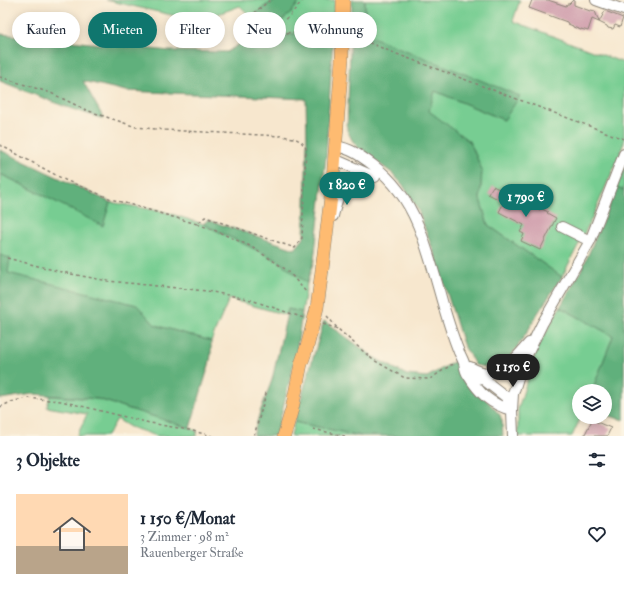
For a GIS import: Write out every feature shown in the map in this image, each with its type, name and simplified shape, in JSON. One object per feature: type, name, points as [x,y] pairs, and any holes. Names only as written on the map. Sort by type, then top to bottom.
[{"type":"main road","points":[[284,436],[292,409],[301,364],[317,308],[333,180],[342,59],[343,0]]},
{"type":"street","points":[[596,0],[624,10]]},
{"type":"street","points":[[402,194],[335,153],[342,147],[349,149],[380,170],[402,194],[418,225],[454,340],[466,364],[465,368],[467,374],[485,397],[499,406],[512,410]]},
{"type":"street","points":[[513,436],[513,394],[522,365],[538,332],[590,241],[624,154]]},
{"type":"street","points":[[326,234],[329,229],[341,190],[347,184],[361,177],[375,177]]},
{"type":"street","points":[[562,227],[590,241]]},
{"type":"street","points":[[466,364],[482,373],[501,370],[513,361],[538,332]]},
{"type":"path","points":[[256,12],[270,0]]},
{"type":"path","points":[[286,19],[303,0]]},
{"type":"path","points":[[377,45],[624,139]]},
{"type":"path","points":[[0,77],[51,93],[86,110],[136,127],[281,136],[294,138],[302,142],[306,148],[302,238],[295,248],[205,217],[197,224]]},
{"type":"path","points":[[0,145],[65,180],[111,199],[197,224],[250,246],[267,256],[288,272],[308,294]]},
{"type":"path","points":[[7,258],[61,272],[108,281],[207,291],[248,299],[308,319]]},
{"type":"path","points":[[323,312],[338,329],[372,359],[405,378],[430,379],[451,366],[466,364]]},
{"type":"path","points":[[324,324],[338,329]]},
{"type":"path","points":[[254,436],[267,390]]},
{"type":"path","points":[[0,407],[11,402],[27,398],[60,401],[212,436]]},
{"type":"path","points":[[313,430],[345,436]]},
{"type":"green space","points":[[106,0],[277,0],[265,6],[258,12],[246,12],[240,6],[224,12],[165,12],[165,14]]},
{"type":"green space","points":[[277,0],[301,0],[286,17],[286,12],[258,12],[265,6]]},
{"type":"green space","points":[[301,0],[335,0],[334,12],[294,12],[294,34],[286,35],[286,17]]},
{"type":"green space","points":[[352,0],[365,0],[365,12],[352,12]]},
{"type":"green space","points":[[365,0],[520,0],[513,21],[624,63],[624,142],[592,218],[562,277],[488,225],[480,199],[482,170],[470,142],[428,111],[435,91],[504,120],[377,41],[377,12],[365,12]]},
{"type":"green space","points":[[0,34],[12,35],[12,48],[80,48],[80,42],[88,43],[88,48],[140,48],[170,51],[227,52],[233,48],[286,48],[286,35],[294,34],[294,48],[332,48],[326,157],[314,260],[307,283],[277,260],[203,224],[208,220],[295,249],[304,238],[307,143],[306,99],[126,91],[83,81],[104,119],[66,107],[0,81]]},
{"type":"green space","points":[[377,39],[520,96],[504,120],[435,91],[429,111],[470,142],[482,170],[480,199],[488,225],[562,277],[509,359],[496,367],[475,365],[463,344],[436,258],[418,210],[403,185],[392,173],[358,148],[347,130],[350,48],[377,48]]},
{"type":"green space","points":[[0,150],[110,202],[103,226],[0,174]]},
{"type":"green space","points":[[624,168],[624,190],[617,187]]},
{"type":"green space","points":[[0,174],[103,225],[110,202],[165,212],[203,224],[277,260],[307,283],[302,312],[288,309],[286,315],[229,299],[211,341],[155,325],[136,305],[7,273],[0,269]]},
{"type":"green space","points":[[617,187],[624,190],[624,420],[612,417],[612,384],[595,384],[613,336],[560,307],[583,267]]},
{"type":"green space","points":[[0,255],[10,258],[8,273],[137,305],[155,325],[211,341],[209,365],[190,428],[98,399],[33,394],[0,399]]},
{"type":"green space","points":[[560,307],[613,336],[595,384],[572,384],[572,424],[578,424],[572,436],[518,436],[518,409],[537,349]]},
{"type":"green space","points":[[288,309],[302,312],[296,355],[276,436],[253,436],[272,380]]},
{"type":"green space","points":[[324,321],[375,358],[407,375],[427,377],[457,360],[465,376],[500,415],[503,436],[361,436],[294,422]]},
{"type":"green space","points":[[50,396],[98,399],[190,428],[197,431],[197,436],[157,436],[130,427],[117,419],[107,436],[77,436],[87,414],[47,407]]},
{"type":"green space","points":[[294,422],[361,436],[291,436]]},
{"type":"building","points":[[532,0],[548,0],[566,6],[574,0],[574,5],[590,11],[595,11],[599,22],[592,19],[588,31],[581,30],[573,27],[567,22],[529,8]]},
{"type":"building","points":[[605,11],[623,18],[620,27],[615,25],[613,29],[608,28],[599,22]]},
{"type":"building","points":[[493,186],[540,210],[540,208],[548,212],[547,213],[556,218],[540,250],[521,241],[524,234],[520,232],[524,225],[499,212],[504,202],[488,194]]},
{"type":"building","points":[[590,424],[602,424],[611,428],[607,436],[584,436]]}]
